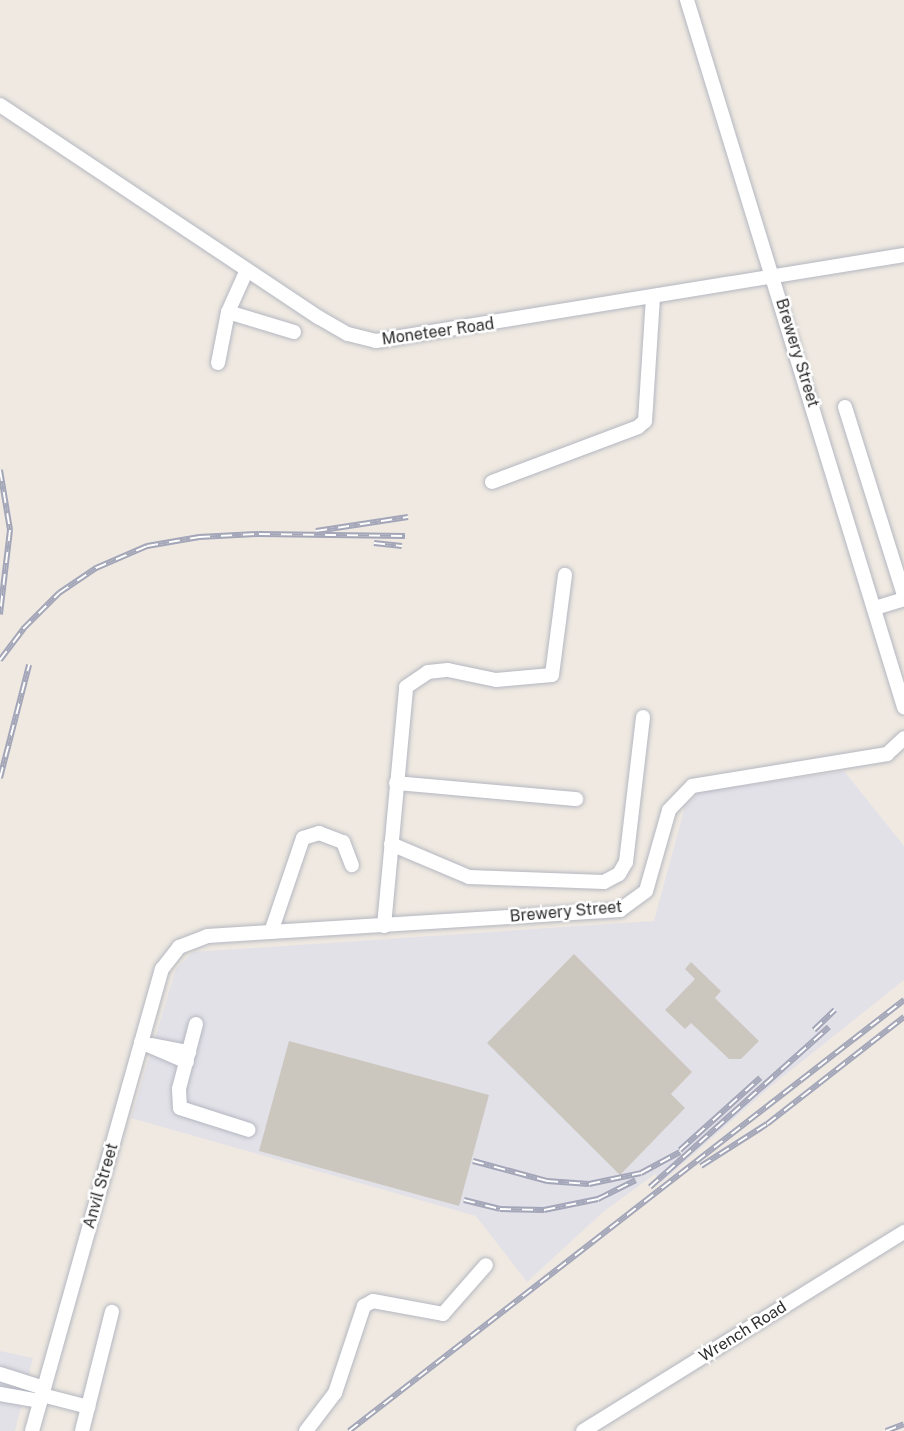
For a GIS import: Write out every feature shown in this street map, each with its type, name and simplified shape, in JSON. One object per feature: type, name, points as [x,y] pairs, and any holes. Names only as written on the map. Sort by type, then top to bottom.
[{"type":"street","name":"Brewery Street","points":[[687,0],[904,707]]},
{"type":"street","name":"Moneteer Road","points":[[0,105],[246,272],[335,328],[376,341],[653,298],[904,255]]},
{"type":"street","points":[[218,363],[228,312],[246,272]]},
{"type":"street","points":[[492,482],[638,427],[645,421],[653,298]]},
{"type":"street","points":[[228,312],[294,332]]},
{"type":"street","points":[[845,407],[904,597],[874,608]]},
{"type":"street","points":[[384,926],[406,687],[428,672],[448,670],[496,680],[552,675],[565,575]]},
{"type":"street","points":[[391,844],[469,877],[604,882],[619,874],[626,862],[643,717]]},
{"type":"street","name":"Brewery Street","points":[[179,947],[207,936],[620,910],[646,891],[669,810],[692,786],[886,754],[903,743]]},
{"type":"street","points":[[396,783],[576,799]]},
{"type":"street","points":[[270,932],[303,838],[319,833],[343,842],[352,865]]},
{"type":"street","name":"Anvil Street","points":[[32,1431],[145,1044],[162,969],[179,947]]},
{"type":"street","points":[[196,1024],[177,1099],[180,1108],[249,1130]]},
{"type":"street","points":[[145,1044],[188,1057]]},
{"type":"street","name":"Wrench Road","points":[[583,1431],[904,1232]]},
{"type":"street","points":[[306,1431],[335,1393],[364,1306],[373,1301],[443,1314],[486,1266]]},
{"type":"street","points":[[82,1431],[112,1312]]},
{"type":"street","points":[[0,1374],[42,1395],[88,1407]]},
{"type":"street","points":[[0,1394],[42,1395]]},
{"type":"shaded area","points":[[844,771],[904,846],[904,980],[770,1087],[662,1182],[655,1174],[603,1212],[527,1282],[476,1216],[131,1118],[176,969],[193,952],[654,921],[685,806],[700,792]]},
{"type":"shaded area","points":[[0,1351],[33,1358],[15,1431],[0,1431]]},
{"type":"building","points":[[574,954],[692,1072],[671,1094],[685,1108],[620,1175],[487,1043]]},
{"type":"building","points":[[691,962],[721,991],[715,998],[759,1041],[741,1059],[729,1059],[691,1023],[685,1029],[665,1010],[695,979],[685,969]]},
{"type":"building","points":[[289,1041],[489,1095],[459,1206],[259,1151]]},
{"type":"railway","points":[[0,470],[10,530],[0,614]]},
{"type":"railway","points":[[316,531],[408,517]]},
{"type":"railway","points":[[0,660],[23,629],[59,593],[96,568],[147,546],[199,537],[259,534],[405,536]]},
{"type":"railway","points":[[374,543],[402,546]]},
{"type":"railway","points":[[0,778],[29,665]]},
{"type":"railway","points":[[349,1431],[904,1000]]},
{"type":"railway","points":[[814,1030],[835,1010]]},
{"type":"railway","points":[[701,1166],[767,1124],[904,1017]]},
{"type":"railway","points":[[650,1187],[829,1027]]},
{"type":"railway","points":[[680,1150],[760,1078]]},
{"type":"railway","points":[[473,1161],[547,1181],[589,1184],[641,1173],[680,1152]]},
{"type":"railway","points":[[464,1200],[500,1209],[544,1210],[598,1199],[636,1180]]},
{"type":"railway","points":[[886,1431],[904,1424]]}]
